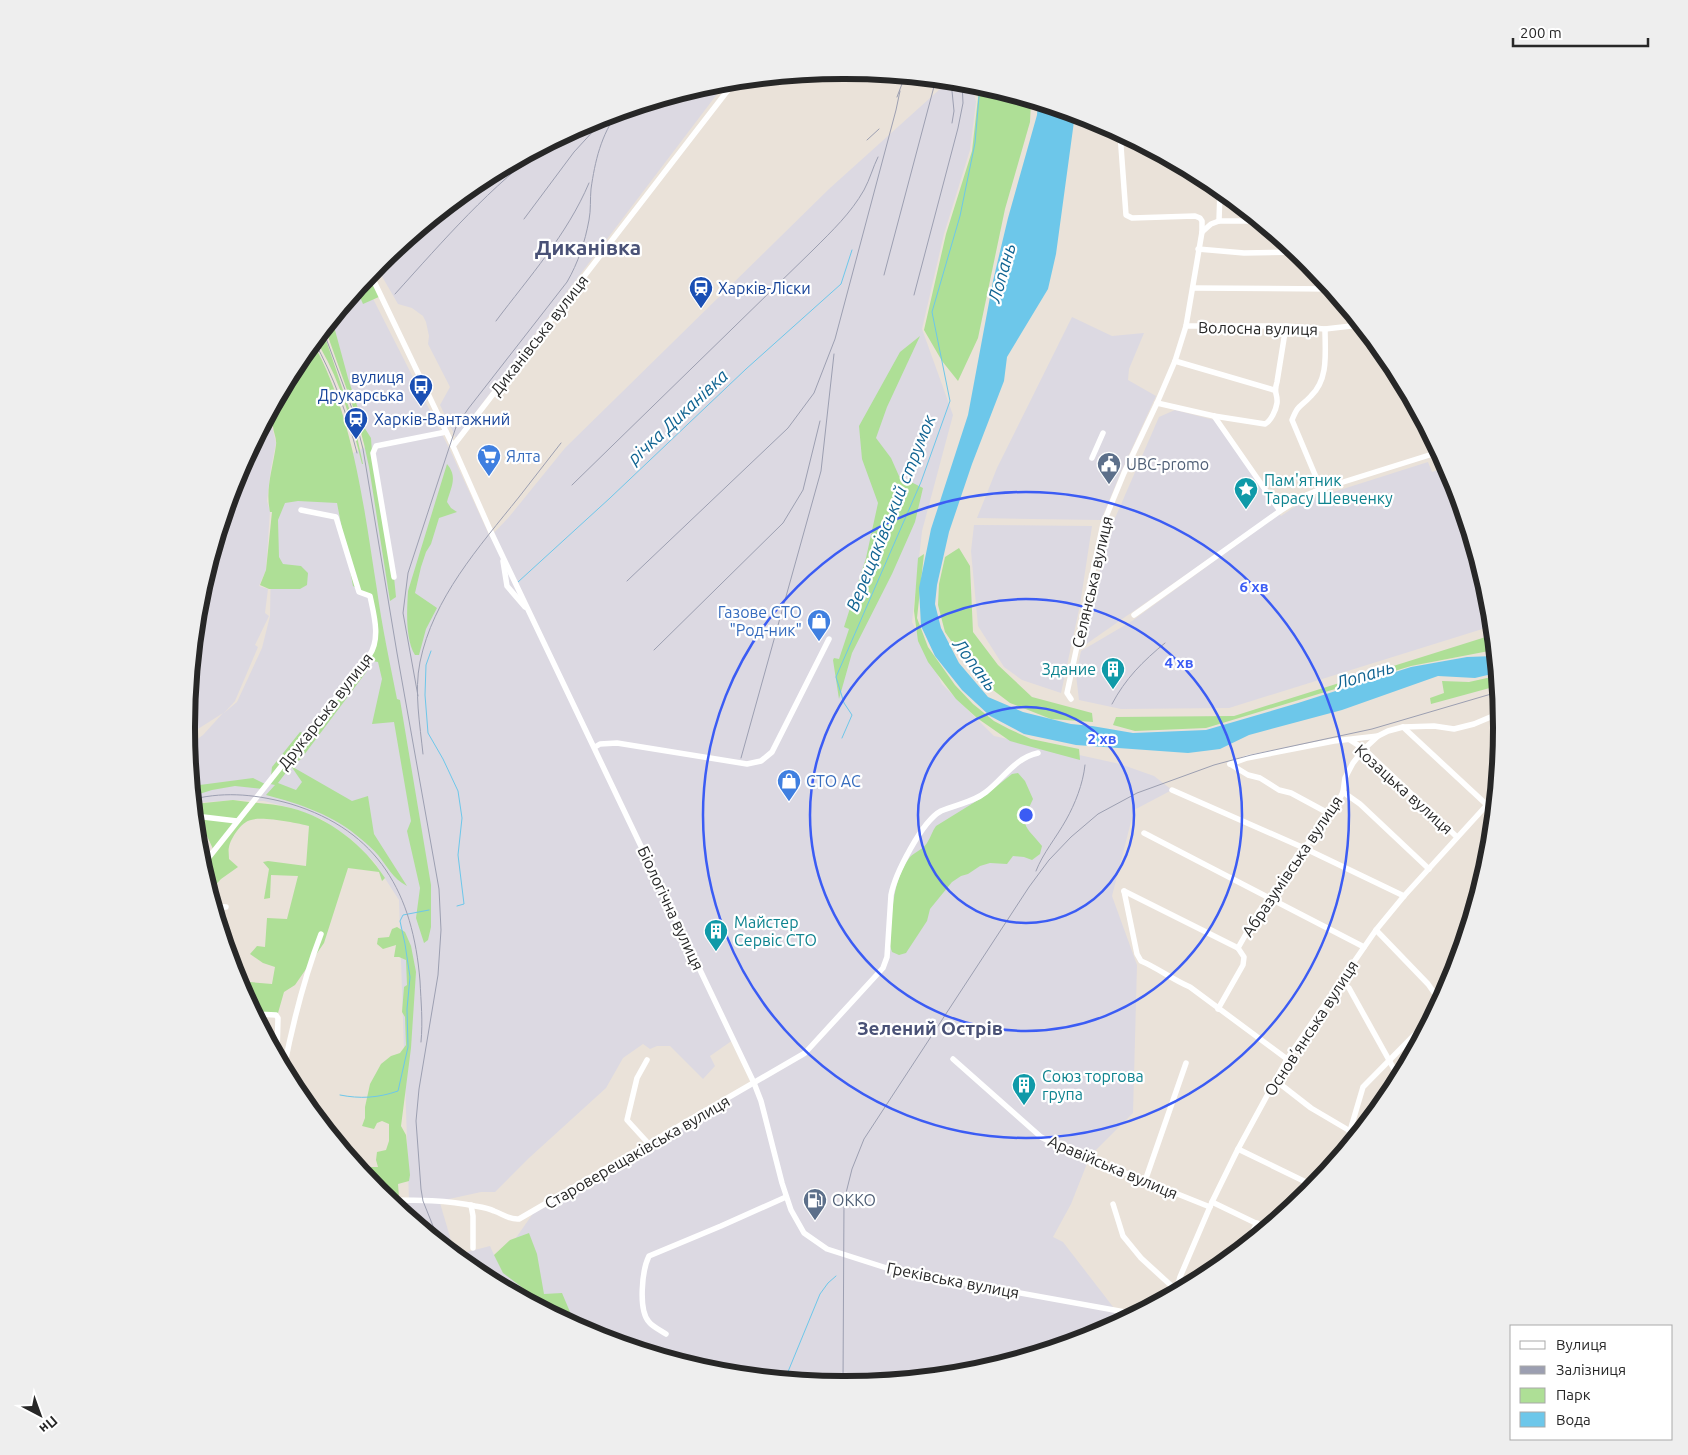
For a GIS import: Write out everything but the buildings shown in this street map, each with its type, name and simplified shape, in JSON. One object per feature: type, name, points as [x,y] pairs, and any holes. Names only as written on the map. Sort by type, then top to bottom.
[{"type":"street","name":"Диканівська вулиця","points":[[453,446],[728,89]]},
{"type":"street","points":[[1121,141],[1126,214],[1132,218],[1195,216],[1202,221],[1202,232]]},
{"type":"street","points":[[1219,221],[1220,199]]},
{"type":"street","points":[[1202,232],[1219,221],[1249,221]]},
{"type":"street","name":"Селянська вулиця","points":[[1071,699],[1067,693],[1103,524],[1175,361],[1186,326],[1202,232]]},
{"type":"street","points":[[1198,249],[1244,253],[1285,252]]},
{"type":"street","name":"Біологічна вулиця","points":[[374,281],[453,446],[502,554],[507,586],[530,613],[754,1083],[761,1101],[791,1210]]},
{"type":"street","points":[[1193,288],[1322,289]]},
{"type":"street","name":"Волосна вулиця","points":[[1186,326],[1286,326],[1325,329],[1353,326]]},
{"type":"street","points":[[1158,403],[1214,416],[1265,424],[1270,421],[1277,402],[1274,390],[1278,382],[1286,326]]},
{"type":"street","points":[[1321,489],[1292,420],[1297,409],[1311,397],[1324,376],[1325,329]]},
{"type":"street","points":[[1175,361],[1274,390]]},
{"type":"street","points":[[1214,416],[1280,510]]},
{"type":"street","points":[[394,577],[373,453],[376,446],[446,432]]},
{"type":"street","points":[[1092,458],[1103,433]]},
{"type":"street","points":[[1134,616],[1280,510],[1304,496],[1432,454]]},
{"type":"street","name":"Друкарська вулиця","points":[[209,857],[370,656],[376,643],[370,596],[359,592],[336,517],[300,510]]},
{"type":"street","points":[[595,747],[600,744],[617,743],[747,764],[761,761],[772,752],[829,639]]},
{"type":"street","points":[[1328,813],[1291,793],[1278,790],[1260,778],[1248,775],[1230,764],[1257,756],[1334,741],[1378,736],[1403,727],[1434,726],[1454,729],[1474,724],[1492,716]]},
{"type":"street","points":[[1403,727],[1486,805]]},
{"type":"street","name":"Абразумівська вулиця","points":[[1218,1009],[1243,965],[1244,958],[1238,948],[1259,911],[1271,898],[1298,854],[1328,813],[1337,804],[1353,762],[1378,736]]},
{"type":"street","name":"Козацька вулиця","points":[[1350,740],[1364,749],[1457,837]]},
{"type":"street","name":"Староверещаківська вулиця","points":[[471,1205],[496,1211],[504,1217],[519,1220],[805,1053],[883,968],[887,957],[893,885],[896,876],[926,824],[941,811],[978,798],[988,791],[1018,761],[1038,753]]},
{"type":"street","points":[[1172,790],[1304,848],[1404,896]]},
{"type":"street","points":[[1343,792],[1360,804],[1429,869]]},
{"type":"street","name":"Основ’янська вулиця","points":[[1180,1282],[1211,1204],[1238,1149],[1287,1059],[1376,930],[1486,805]]},
{"type":"street","points":[[202,817],[237,821]]},
{"type":"street","points":[[1144,833],[1364,947]]},
{"type":"street","points":[[1238,948],[1124,891],[1138,957],[1177,983],[1190,987],[1287,1059]]},
{"type":"street","points":[[221,907],[226,907]]},
{"type":"street","points":[[1376,930],[1428,984],[1435,994]]},
{"type":"street","points":[[286,1058],[306,973],[321,934]]},
{"type":"street","points":[[1341,981],[1349,988],[1394,1070]]},
{"type":"street","points":[[262,1014],[276,1015],[278,1018],[277,1043]]},
{"type":"street","points":[[1275,1080],[1311,1108],[1350,1131],[1363,1087],[1416,1034]]},
{"type":"street","name":"Аравійська вулиця","points":[[953,1059],[1041,1137],[1058,1146],[1145,1181],[1211,1204],[1260,1225]]},
{"type":"street","points":[[648,1060],[637,1078],[627,1120],[648,1144]]},
{"type":"street","points":[[1145,1181],[1186,1063]]},
{"type":"street","points":[[1238,1149],[1306,1182]]},
{"type":"street","points":[[666,1334],[649,1323],[644,1315],[643,1277],[645,1264],[649,1256],[786,1197]]},
{"type":"street","points":[[400,1200],[471,1205],[473,1248]]},
{"type":"street","points":[[1113,1204],[1124,1236],[1141,1258],[1172,1287]]},
{"type":"street","name":"Греківська вулиця","points":[[791,1210],[800,1227],[809,1238],[827,1249],[843,1255],[893,1270],[1125,1312]]},
{"type":"street","points":[[1252,1231],[1256,1223]]},
{"type":"shaded area","points":[[943,86],[974,92],[976,102],[970,150],[944,234],[922,329],[953,415],[922,531],[912,622],[942,684],[994,736],[1120,764],[1154,776],[1172,790],[1134,810],[1112,896],[1137,965],[1133,1113],[1090,1156],[1071,1204],[1053,1237],[1063,1242],[1117,1312],[1122,1313],[1053,1342],[1012,1354],[971,1364],[929,1371],[886,1375],[802,1375],[759,1371],[717,1364],[676,1354],[635,1342],[557,1309],[520,1289],[464,1253],[490,1246],[494,1255],[511,1245],[534,1212],[754,1084],[733,1040],[710,1056],[715,1066],[703,1079],[670,1046],[657,1046],[650,1049],[643,1044],[623,1058],[606,1088],[529,1158],[495,1192],[481,1192],[440,1201],[409,1200],[399,900],[375,863],[352,840],[323,820],[295,809],[264,801],[233,800],[200,803],[197,770],[196,740],[223,713],[195,731],[201,643],[217,560],[245,479],[279,410],[272,427],[276,443],[267,501],[270,511],[266,570],[259,586],[268,589],[265,613],[269,616],[255,645],[258,647],[235,701],[224,713],[237,702],[262,648],[270,616],[272,509],[308,476],[369,445],[345,370],[334,327],[367,288],[450,450],[490,537],[509,517],[565,448],[829,189]]},
{"type":"shaded area","points":[[720,91],[456,438],[440,405],[450,387],[428,344],[429,336],[426,322],[423,316],[412,308],[398,304],[380,274],[416,240],[484,188],[557,146],[596,128],[635,113]]},
{"type":"shaded area","points":[[1072,317],[1112,336],[1144,333],[1129,369],[1128,380],[1156,396],[1101,520],[977,518],[997,468]]},
{"type":"shaded area","points":[[1175,410],[1214,420],[1279,510],[1082,647],[1109,532],[1159,417]]},
{"type":"shaded area","points":[[1428,462],[1432,472],[1439,470],[1458,519],[1471,560],[1485,628],[1229,708],[1121,709],[1079,700],[1076,675],[1081,651],[1132,621],[1279,514],[1281,516],[1302,502]]},
{"type":"shaded area","points":[[974,525],[1092,526],[1080,605],[1061,693],[1022,680],[1004,667],[978,626],[971,551]]},
{"type":"shaded area","points":[[402,1201],[440,1203],[452,1244]]},
{"type":"green space","points":[[978,93],[1031,106],[1030,122],[1005,209],[978,338],[958,381],[942,361],[924,330],[946,234],[972,151]]},
{"type":"green space","points":[[374,280],[381,296],[363,304],[360,296]]},
{"type":"green space","points":[[334,327],[364,427],[371,438],[394,577],[396,597],[390,601],[369,467],[357,418],[328,335]]},
{"type":"green space","points":[[920,336],[887,407],[876,438],[891,458],[899,476],[923,488],[915,522],[892,574],[852,653],[839,699],[833,660],[834,658],[839,659],[849,629],[844,627],[866,558],[878,503],[862,459],[859,426],[900,352]]},
{"type":"green space","points":[[325,338],[354,423],[363,464],[340,389],[320,347],[317,350]]},
{"type":"green space","points":[[317,350],[341,408],[349,438],[362,498],[397,699],[400,700],[431,885],[431,927],[428,940],[424,943],[416,918],[420,888],[407,831],[411,821],[394,722],[372,724],[382,679],[378,662],[372,661],[369,656],[376,643],[370,596],[353,586],[337,503],[298,501],[285,503],[278,520],[279,557],[283,564],[301,566],[308,573],[307,585],[300,589],[269,589],[260,585],[266,570],[272,512],[270,512],[268,495],[276,445],[273,423],[282,403]]},
{"type":"green space","points":[[447,464],[453,478],[447,502],[457,512],[439,518],[421,567],[415,593],[437,608],[426,629],[419,655],[415,655],[408,632],[408,591]]},
{"type":"green space","points":[[959,548],[970,566],[973,632],[998,665],[1032,697],[1092,713],[1093,722],[1051,719],[1010,703],[976,677],[945,632],[938,605],[939,584],[945,557]]},
{"type":"green space","points":[[924,554],[917,618],[928,647],[955,685],[973,704],[994,721],[1031,739],[1079,749],[1080,760],[1010,741],[977,718],[956,699],[928,662],[918,641],[914,611],[918,558]]},
{"type":"green space","points":[[1486,637],[1488,651],[1411,666],[1206,728],[1135,731],[1113,725],[1116,717],[1234,716]]},
{"type":"green space","points":[[365,666],[367,671],[301,759],[291,766],[352,801],[368,796],[374,834],[407,886],[394,876],[370,847],[340,823],[316,811],[266,795],[275,785],[270,784],[272,767],[300,732],[308,735]],"holes":[[[291,766],[302,782],[296,790],[278,783]]]},
{"type":"green space","points":[[1490,677],[1491,688],[1431,704],[1430,698],[1444,693],[1442,681],[1469,682]]},
{"type":"green space","points":[[1018,773],[1025,781],[1033,799],[1025,820],[1027,828],[1042,846],[1040,854],[1032,860],[1013,856],[1007,864],[990,863],[961,876],[952,882],[930,909],[927,921],[906,953],[899,955],[892,952],[890,946],[892,912],[896,888],[899,877],[910,857],[925,845],[936,826],[983,797],[1012,774]]},
{"type":"green space","points":[[253,778],[267,785],[263,789],[235,786],[199,794],[198,785]]},
{"type":"green space","points":[[233,800],[284,806],[305,813],[344,834],[367,855],[385,878],[382,881],[379,872],[348,868],[324,943],[295,985],[284,992],[278,1013],[262,1013],[248,982],[272,984],[275,967],[263,963],[250,954],[257,946],[265,947],[267,918],[287,919],[298,876],[271,875],[270,898],[264,899],[269,869],[263,862],[306,866],[309,826],[271,819],[247,821],[237,831],[229,848],[229,859],[238,867],[215,886],[209,858],[214,851],[207,836],[205,836],[200,803]]},
{"type":"green space","points":[[222,910],[223,911],[228,923],[228,928]]},
{"type":"green space","points":[[397,927],[405,932],[411,946],[416,972],[411,1048],[401,1126],[406,1135],[410,1175],[409,1181],[398,1184],[399,1197],[397,1197],[368,1167],[378,1167],[376,1160],[377,1152],[386,1150],[389,1141],[389,1124],[382,1121],[377,1123],[374,1129],[362,1126],[370,1084],[381,1064],[391,1056],[400,1053],[406,1045],[405,1017],[402,1012],[404,987],[407,985],[406,960],[394,957],[396,945],[383,949],[377,944],[378,938],[389,937],[392,929]]},
{"type":"green space","points":[[529,1233],[537,1254],[544,1294],[562,1293],[572,1316],[522,1290],[523,1288],[503,1273],[494,1255],[510,1240]]},
{"type":"water","name":"Лопань","points":[[1038,108],[1074,121],[1056,254],[1048,289],[1007,357],[1004,381],[972,464],[949,532],[937,585],[935,604],[941,628],[959,663],[988,697],[1023,712],[1071,724],[1133,733],[1206,730],[1411,667],[1467,657],[1488,656],[1490,674],[1475,678],[1438,676],[1342,710],[1249,735],[1220,749],[1188,753],[1076,745],[1024,734],[990,716],[962,690],[935,656],[921,626],[919,588],[931,529],[968,415],[993,281],[1008,218]]},
{"type":"waterway","name":"Верещаківський струмок","points":[[842,738],[852,715],[844,703],[836,677],[921,482],[950,401],[932,312],[960,216],[975,143],[979,93]]},
{"type":"waterway","name":"річка Диканівка","points":[[518,582],[746,369],[841,284],[852,250]]},
{"type":"waterway","name":"річка Диканівка","points":[[431,651],[426,665],[425,695],[428,733],[458,791],[462,818],[458,855],[464,904],[457,906]]},
{"type":"waterway","name":"річка Диканівка","points":[[340,1095],[369,1097],[398,1091],[408,1047],[407,1009],[410,977],[400,921],[403,915],[429,910]]},
{"type":"waterway","name":"Верещаківський струмок","points":[[787,1374],[820,1294],[836,1276]]},
{"type":"railway","points":[[897,97],[903,82]]},
{"type":"railway","points":[[884,275],[934,85]]},
{"type":"railway","points":[[952,88],[954,111],[952,123]]},
{"type":"railway","points":[[914,295],[958,128],[963,103],[962,90]]},
{"type":"railway","points":[[627,581],[788,428],[814,393],[835,339],[900,91]]},
{"type":"railway","points":[[418,696],[403,613],[408,573],[456,427],[571,275],[581,252],[587,228],[591,189],[600,149],[611,122]]},
{"type":"railway","points":[[524,219],[574,152],[596,128]]},
{"type":"railway","points":[[867,140],[879,129]]},
{"type":"railway","points":[[572,485],[834,229],[859,198],[878,157]]},
{"type":"railway","points":[[395,294],[488,195],[522,165]]},
{"type":"railway","points":[[496,321],[559,238],[589,183]]},
{"type":"railway","points":[[326,338],[354,414],[363,449],[439,889],[441,930],[438,975],[419,1089],[416,1121],[423,1201],[435,1230]]},
{"type":"railway","points":[[318,349],[339,396],[357,453]]},
{"type":"railway","points":[[741,758],[821,471],[834,354]]},
{"type":"railway","points":[[654,650],[783,523],[803,490],[820,421]]},
{"type":"railway","points":[[423,754],[418,708],[418,673],[426,639],[435,616],[459,574],[561,443]]},
{"type":"railway","points":[[1112,704],[1135,671],[1165,643]]},
{"type":"railway","points":[[843,1376],[844,1201],[852,1169],[864,1139],[1029,887],[1049,860],[1071,837],[1098,814],[1137,793],[1214,765],[1251,755],[1372,729],[1491,694]]},
{"type":"railway","points":[[1036,871],[1072,807],[1080,787],[1085,765]]},
{"type":"railway","points":[[200,798],[219,795],[243,795],[291,804],[322,816],[347,831],[369,849],[386,870],[399,894],[409,920],[416,950],[420,981],[421,1042]]},
{"type":"place","name":"Харків-Ліски","points":[[701,309]]},
{"type":"place","name":"вулиця Друкарська","points":[[421,407]]},
{"type":"place","name":"Харків-Вантажний","points":[[356,440]]},
{"type":"place","name":"Ялта","points":[[489,477]]},
{"type":"place","name":"UBC-promo","points":[[1109,485]]},
{"type":"place","name":"Пам'ятник Тарасу Шевченку","points":[[1246,510]]},
{"type":"place","name":"Газове СТО \"Род-ник\"","points":[[819,642]]},
{"type":"place","name":"Здание","points":[[1113,690]]},
{"type":"place","name":"СТО АС","points":[[789,802]]},
{"type":"place","name":"Майстер Сервіс СТО","points":[[716,952]]},
{"type":"place","name":"Союз торгова група","points":[[1024,1106]]},
{"type":"place","name":"ОККО","points":[[815,1221]]},
{"type":"district","name":"Диканівка","points":[[588,248]]},
{"type":"district","name":"Зелений Острів","points":[[930,1028]]}]
